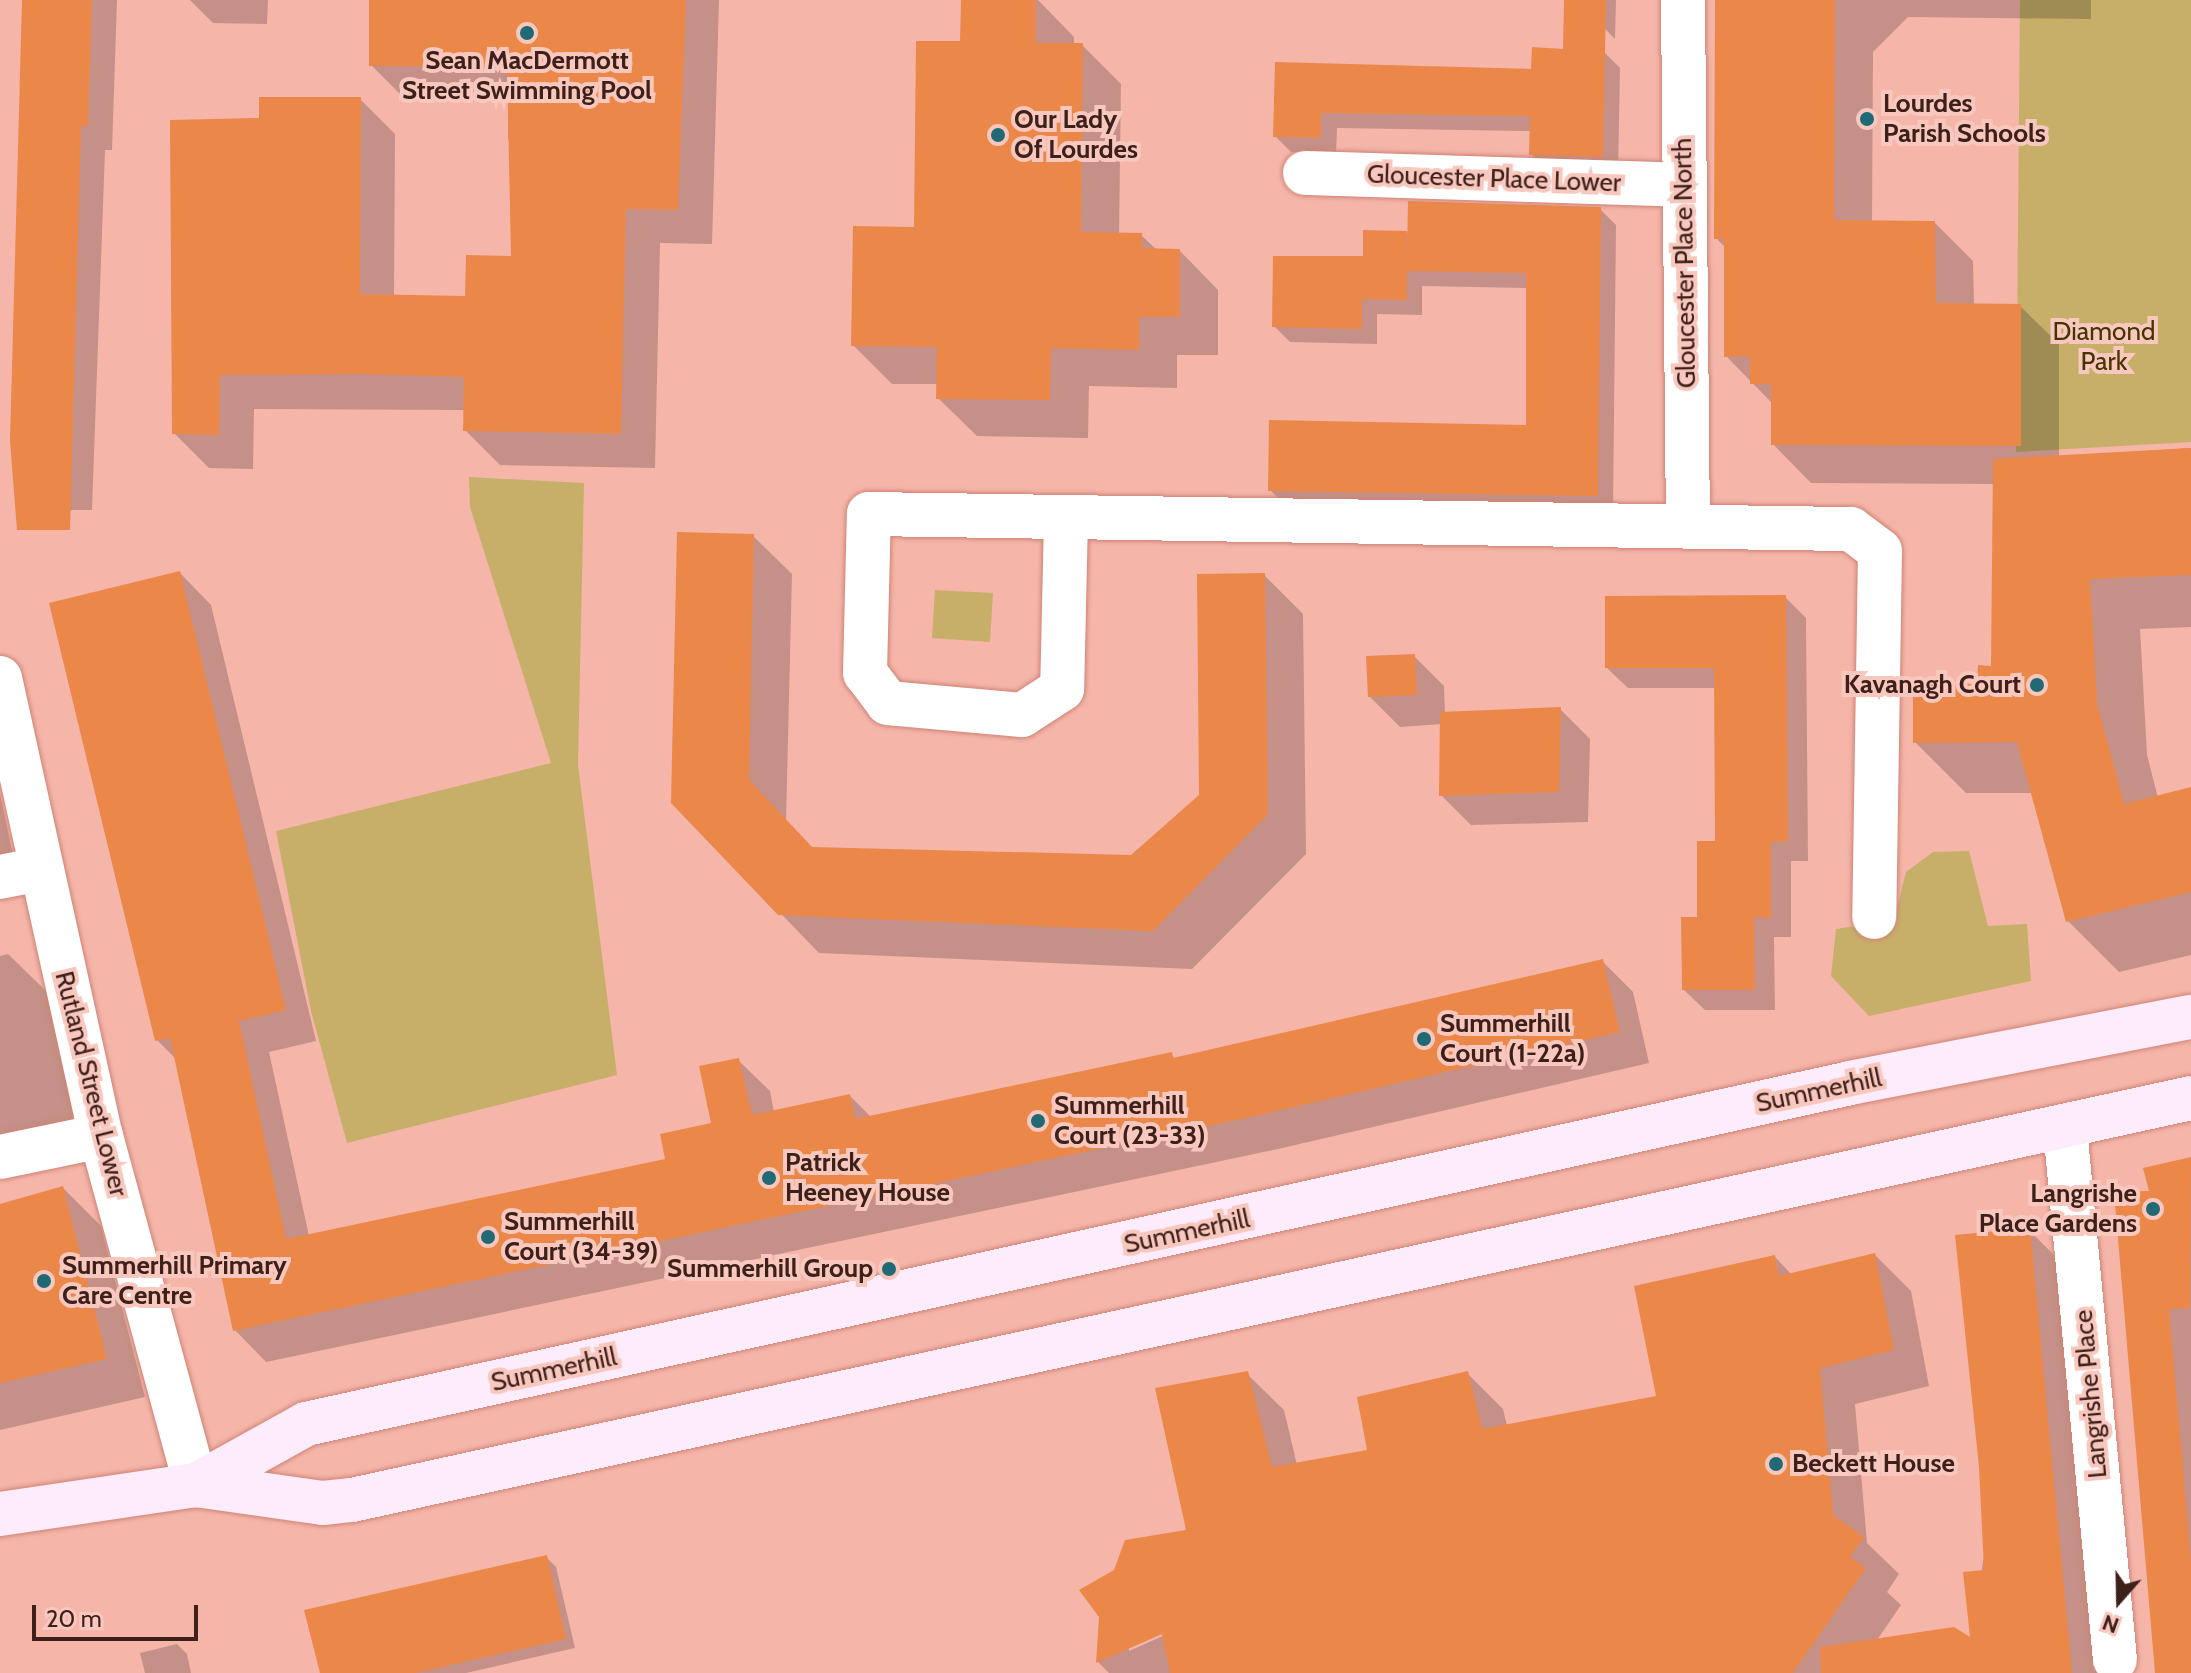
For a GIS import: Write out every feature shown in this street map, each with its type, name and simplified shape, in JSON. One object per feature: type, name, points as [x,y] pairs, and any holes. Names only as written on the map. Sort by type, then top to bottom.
[{"type":"main road","name":"Summerhill","points":[[196,1485],[306,1424],[1850,1083],[2191,1017]]},
{"type":"main road","name":"Summerhill","points":[[0,1514],[196,1485],[323,1503],[497,1473],[2191,1098]]},
{"type":"street","name":"Gloucester Place North","points":[[1683,0],[1688,527]]},
{"type":"street","name":"Gloucester Place Lower","points":[[1305,173],[1684,185]]},
{"type":"street","points":[[1066,519],[1062,689],[1022,715],[888,703],[865,673],[869,514],[1851,529],[1880,551],[1874,917]]},
{"type":"street","name":"Rutland Street Lower","points":[[0,678],[20,873],[101,1136],[196,1485]]},
{"type":"street","name":"Langrishe Place","points":[[2065,1128],[2115,1660]]},
{"type":"street","points":[[0,1157],[101,1136]]},
{"type":"green space","name":"Diamond Park","points":[[2020,0],[2191,0],[2191,442],[2016,452]]},
{"type":"green space","points":[[469,477],[584,483],[578,765],[617,1075],[347,1143],[311,1011],[276,831],[551,763],[470,507]]},
{"type":"green space","points":[[935,590],[993,593],[990,642],[932,638]]},
{"type":"green space","points":[[1969,851],[1988,926],[2027,924],[2031,981],[1869,1016],[1831,976],[1836,929],[1894,920],[1906,872],[1933,852]]},
{"type":"building","points":[[22,0],[92,0],[88,126],[81,126],[70,530],[17,530],[10,441]]},
{"type":"building","points":[[369,0],[686,0],[678,210],[626,209],[621,434],[463,431],[464,377],[360,374],[220,375],[219,435],[172,434],[170,120],[259,118],[259,97],[361,97],[360,294],[465,296],[466,255],[511,256],[507,67],[369,66]]},
{"type":"building","name":"Our Lady Of Lourdes","points":[[961,0],[1036,0],[1036,43],[1083,43],[1081,232],[1142,233],[1142,248],[1180,249],[1180,317],[1139,317],[1139,350],[1051,348],[1050,400],[936,399],[937,347],[851,346],[853,226],[914,227],[916,41],[960,41]]},
{"type":"building","points":[[1564,0],[1606,0],[1603,157],[1529,155],[1530,116],[1321,113],[1321,138],[1273,137],[1275,62],[1531,69],[1532,47],[1563,49]]},
{"type":"building","points":[[1715,0],[1835,0],[1834,220],[1935,221],[1936,303],[2021,304],[2021,446],[1771,445],[1771,384],[1750,384],[1750,356],[1724,357],[1724,239],[1714,239]]},
{"type":"building","points":[[1408,201],[1601,207],[1598,496],[1268,491],[1269,420],[1526,425],[1526,273],[1407,271],[1407,300],[1362,299],[1362,329],[1272,327],[1273,256],[1363,256],[1363,230],[1407,231],[1407,261]]},
{"type":"building","name":"Kavanagh Court","points":[[2191,448],[2191,575],[2090,579],[2097,703],[2124,804],[2191,787],[2191,892],[2066,922],[2017,742],[1913,743],[1913,685],[1977,684],[1978,665],[1991,666],[1993,459]]},
{"type":"building","points":[[677,532],[754,534],[749,780],[812,847],[1131,855],[1199,795],[1197,574],[1265,573],[1268,814],[1153,931],[778,915],[671,803]]},
{"type":"building","points":[[180,571],[286,1010],[239,1021],[286,1239],[665,1159],[660,1134],[711,1123],[699,1066],[739,1058],[752,1115],[850,1094],[855,1119],[1172,1052],[1173,1058],[1603,959],[1620,1032],[1246,1118],[233,1331],[170,1038],[155,1041],[49,603]]},
{"type":"building","points":[[1786,595],[1788,842],[1771,841],[1771,918],[1754,917],[1755,990],[1682,990],[1681,917],[1697,917],[1697,841],[1715,841],[1714,668],[1605,668],[1605,596]]},
{"type":"building","points":[[1415,654],[1417,695],[1368,697],[1366,656]]},
{"type":"building","points":[[1561,707],[1559,792],[1439,796],[1440,712]]},
{"type":"building","points":[[2191,1157],[2190,1308],[2169,1309],[2191,1561],[2191,1673],[2155,1673],[2114,1192],[2149,1191],[2143,1168]]},
{"type":"building","name":"Summerhill Primary Care Centre","points":[[63,1186],[107,1359],[0,1383],[0,1204]]},
{"type":"building","points":[[2030,1228],[2072,1673],[1821,1673],[1820,1647],[1954,1627],[1970,1637],[1963,1572],[1984,1570],[1979,1467],[1955,1235]]},
{"type":"building","points":[[1875,1253],[1894,1350],[1820,1368],[1833,1515],[1864,1537],[1850,1557],[1866,1568],[1793,1673],[1170,1673],[1162,1634],[1096,1663],[1099,1617],[1079,1590],[1114,1570],[1125,1540],[1186,1530],[1155,1388],[1248,1371],[1272,1467],[1367,1450],[1357,1397],[1468,1371],[1482,1429],[1656,1396],[1634,1286],[1775,1255],[1779,1276]]},
{"type":"building","points":[[547,1555],[566,1639],[415,1673],[320,1673],[304,1610]]},
{"type":"place","name":"Sean MacDermott Street Swimming Pool","points":[[527,33]]},
{"type":"place","name":"Lourdes Parish Schools","points":[[1867,119]]},
{"type":"place","name":"Our Lady Of Lourdes","points":[[998,135]]},
{"type":"place","name":"Kavanagh Court","points":[[2037,685]]},
{"type":"place","name":"Summerhill Court (1-22a)","points":[[1424,1039]]},
{"type":"place","name":"Summerhill Court (23-33)","points":[[1038,1121]]},
{"type":"place","name":"Patrick Heeney House","points":[[769,1178]]},
{"type":"place","name":"Langrishe Place Gardens","points":[[2153,1209]]},
{"type":"place","name":"Summerhill Court (34-39)","points":[[488,1237]]},
{"type":"place","name":"Summerhill Group","points":[[889,1269]]},
{"type":"place","name":"Summerhill Primary Care Centre","points":[[44,1281]]},
{"type":"place","name":"Beckett House","points":[[1776,1464]]}]
